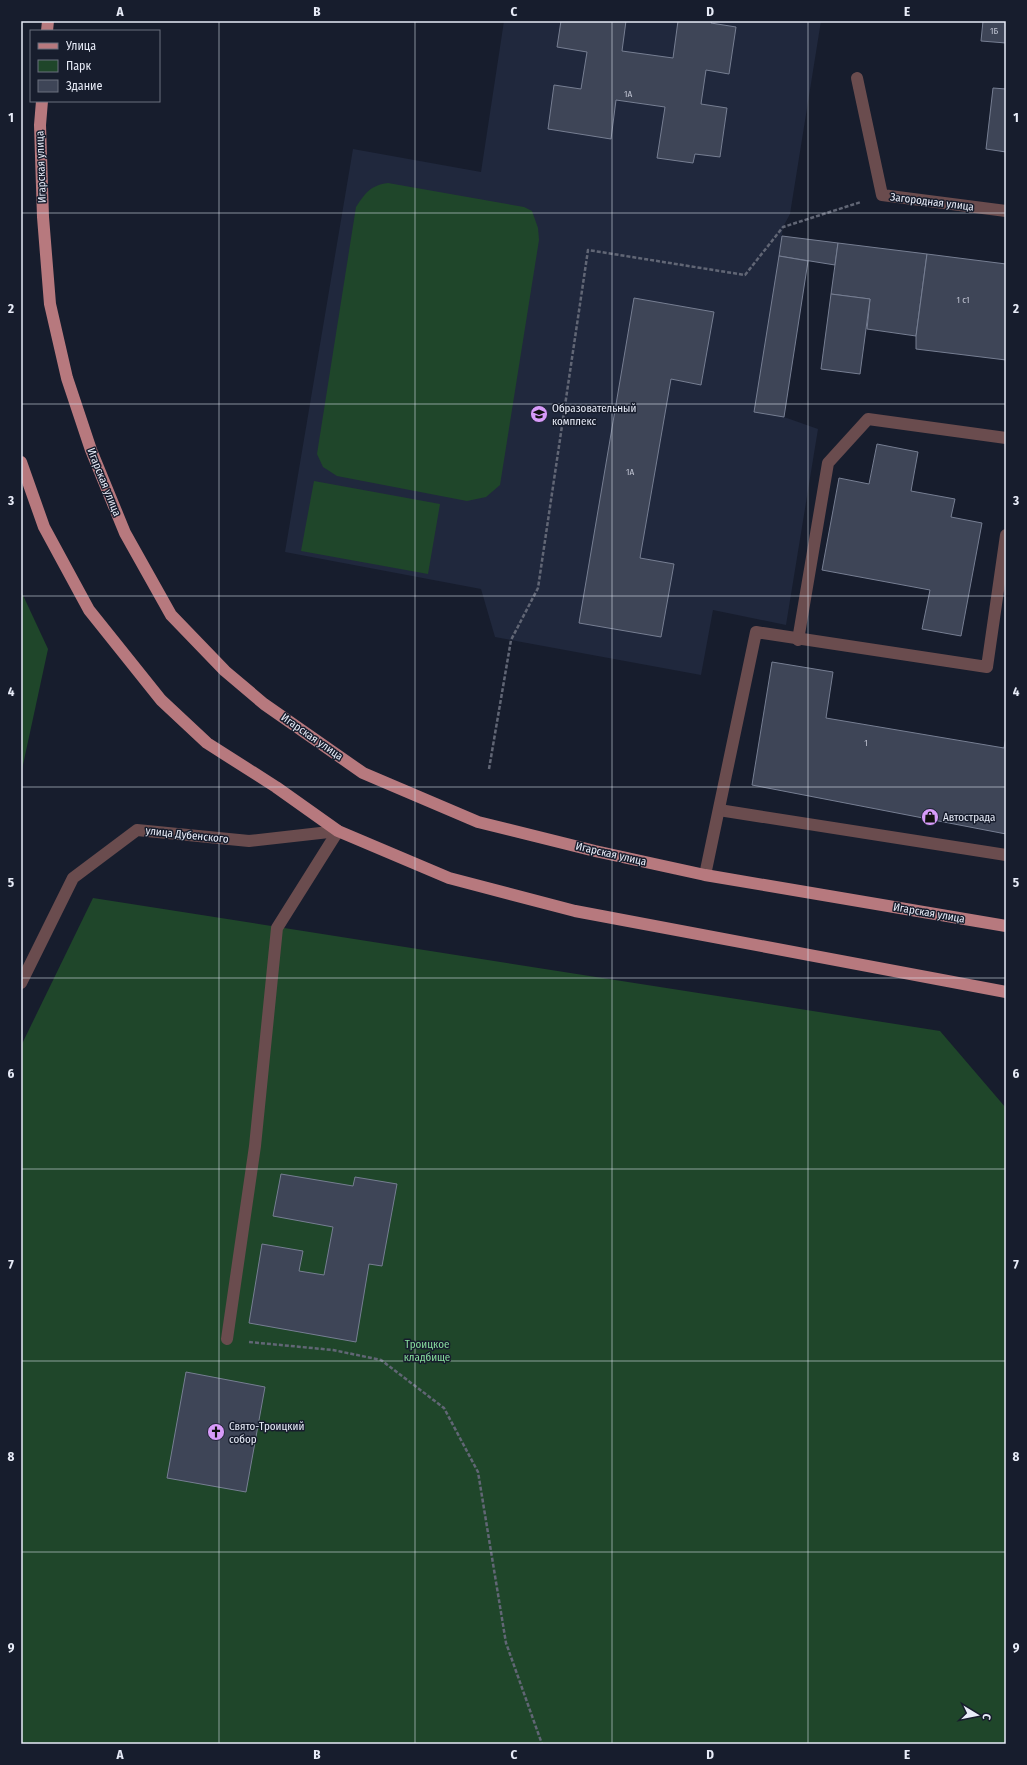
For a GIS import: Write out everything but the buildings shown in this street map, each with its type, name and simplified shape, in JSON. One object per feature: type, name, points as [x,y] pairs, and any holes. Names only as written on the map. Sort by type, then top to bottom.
[{"type":"main road","name":"Игарская улица","points":[[42,102],[40,125],[43,217],[50,304],[67,378],[91,450],[124,533],[171,615],[225,671],[264,704],[363,774],[478,822],[596,851],[705,875],[1006,926]]},
{"type":"main road","points":[[21,462],[44,527],[89,610],[161,700],[207,743],[276,787],[338,831],[449,878],[575,911],[1006,992]]},
{"type":"street","name":"Загородная улица","points":[[857,78],[882,195],[1006,211]]},
{"type":"street","points":[[798,640],[828,463],[868,419],[1006,438]]},
{"type":"street","points":[[705,875],[756,632],[798,640],[987,667],[1006,535]]},
{"type":"street","points":[[719,810],[1006,855]]},
{"type":"street","name":"улица Дубенского","points":[[21,983],[73,878],[137,830],[249,841],[338,831]]},
{"type":"street","points":[[227,1339],[255,1146],[277,928],[338,831]]},
{"type":"path","points":[[489,769],[511,640],[538,588],[588,250],[745,275],[783,227],[882,195]]},
{"type":"path","points":[[227,1339],[332,1350],[382,1360],[444,1408],[478,1472],[506,1643],[542,1744]]},
{"type":"shaded area","name":"Образовательный комплекс","points":[[504,21],[821,21],[790,214],[783,227],[779,256],[784,417],[818,429],[786,625],[713,610],[701,675],[495,637],[481,589],[285,552],[353,149],[481,172]]},
{"type":"green space","points":[[388,183],[524,207],[532,211],[538,228],[539,240],[500,485],[486,497],[467,501],[337,476],[323,467],[317,454],[356,207],[369,190]]},
{"type":"green space","points":[[314,481],[440,504],[428,574],[301,551]]},
{"type":"green space","points":[[21,591],[48,649],[21,774]]},
{"type":"green space","name":"Троицкое кладбище","points":[[93,898],[940,1031],[1006,1108],[1006,1744],[21,1744],[21,1046]]},
{"type":"place","name":"Образовательный комплекс","points":[[539,414]]},
{"type":"place","name":"Автострада","points":[[930,817]]},
{"type":"place","name":"Свято-Троицкий собор","points":[[216,1432]]}]
